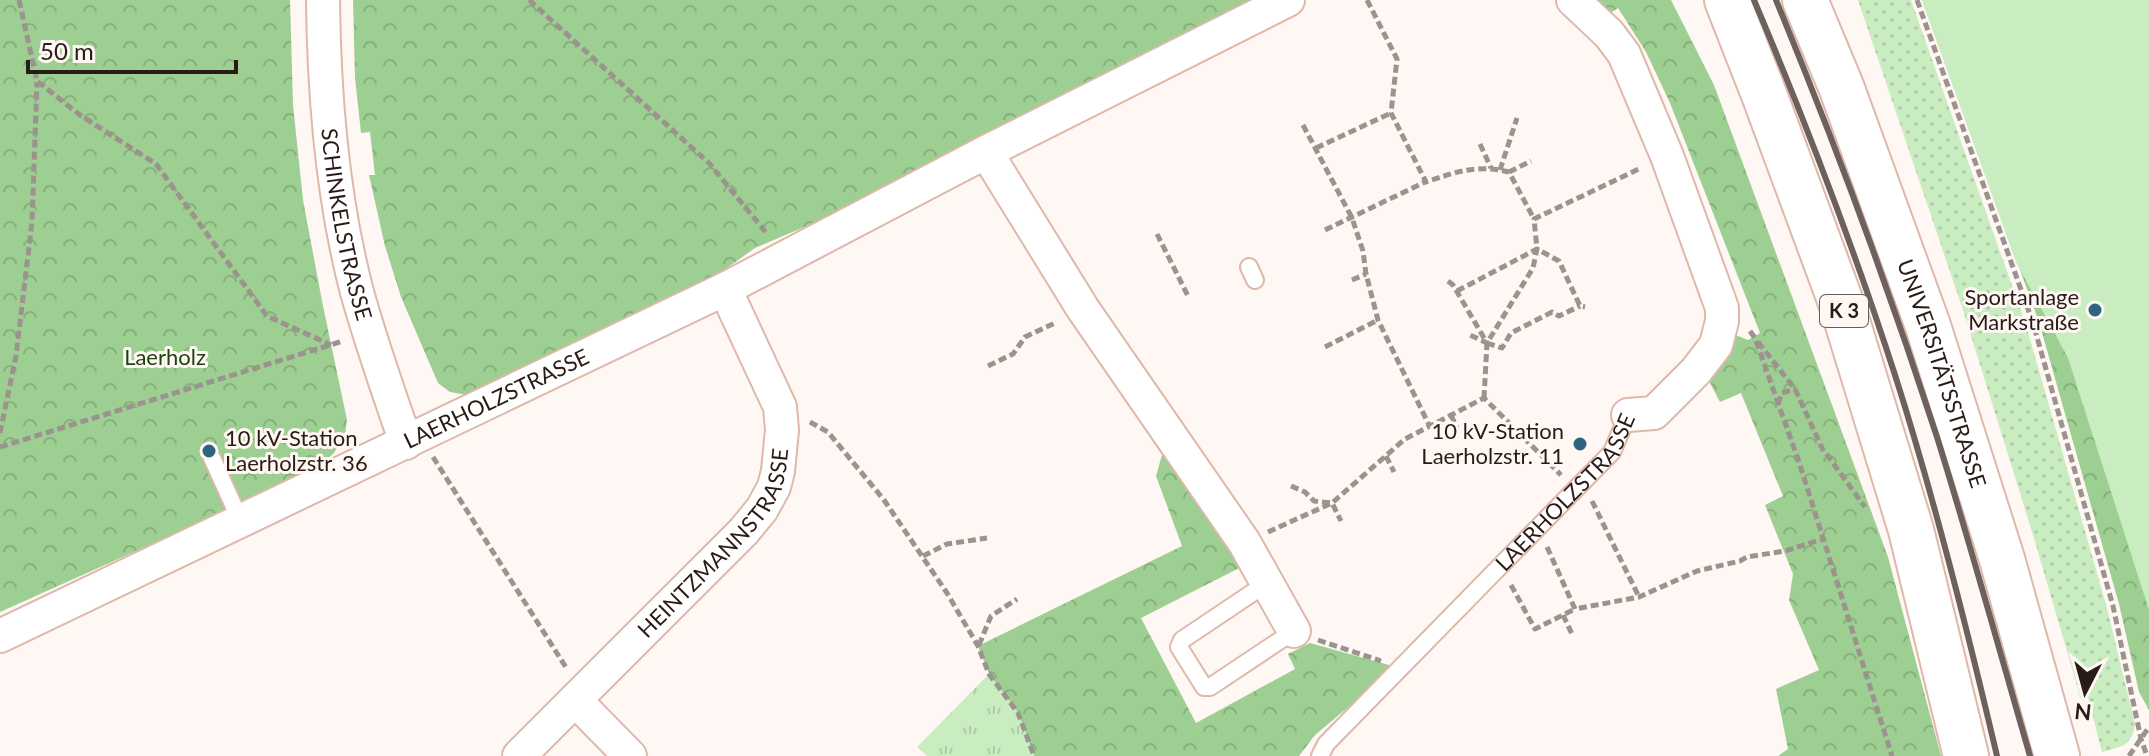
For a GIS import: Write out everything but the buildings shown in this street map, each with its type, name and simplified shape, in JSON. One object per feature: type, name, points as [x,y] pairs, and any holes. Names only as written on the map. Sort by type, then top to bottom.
[{"type":"highway","points":[[1702,0],[1765,97]]},
{"type":"highway","name":"K 3","points":[[1727,0],[1843,308],[1911,530],[1966,756]]},
{"type":"highway","name":"UNIVERSITÄTSSTRASSE","points":[[1805,0],[1842,89],[1928,326],[2002,559],[2057,756]]},
{"type":"highway","points":[[1833,0],[1877,185]]},
{"type":"street","name":"SCHINKELSTRASSE","points":[[323,0],[324,69],[336,187],[356,289],[368,331],[413,440]]},
{"type":"street","points":[[1573,0],[1609,34],[1624,54],[1667,156],[1721,304],[1722,321]]},
{"type":"street","name":"LAERHOLZSTRASSE","points":[[0,636],[725,289],[986,152],[1276,12]]},
{"type":"street","points":[[986,152],[1083,309],[1244,542],[1294,631]]},
{"type":"street","name":"HEINTZMANNSTRASSE","points":[[519,756],[744,531],[770,495],[778,471],[782,430],[780,407],[725,289]]},
{"type":"street","name":"LAERHOLZSTRASSE","points":[[1628,415],[1654,413],[1696,371],[1716,345],[1722,321]]},
{"type":"street","points":[[578,697],[630,756]]},
{"type":"lane","name":"LAERHOLZSTRASSE","points":[[1320,756],[1326,744],[1612,452],[1628,415]]},
{"type":"lane","points":[[212,458],[241,522]]},
{"type":"lane","points":[[1267,583],[1182,640],[1179,647],[1204,687],[1210,687],[1294,631]]},
{"type":"path","points":[[0,433],[16,356],[32,222],[37,81],[19,0]]},
{"type":"path","points":[[529,0],[709,163],[787,257]]},
{"type":"path","points":[[1367,0],[1397,59],[1391,113],[1426,182]]},
{"type":"path","points":[[1917,0],[2033,323],[2113,606],[2147,756]]},
{"type":"path","points":[[37,81],[80,115],[156,164],[267,316],[331,345]]},
{"type":"path","points":[[1316,148],[1391,113]]},
{"type":"path","points":[[1500,170],[1517,118]]},
{"type":"path","points":[[1303,125],[1352,218],[1363,251],[1378,320],[1429,425]]},
{"type":"path","points":[[1480,144],[1491,168]]},
{"type":"path","points":[[1534,219],[1667,156]]},
{"type":"path","points":[[1325,230],[1426,182],[1462,169],[1491,168],[1509,172],[1531,161]]},
{"type":"path","points":[[1484,398],[1487,343],[1533,268],[1537,249],[1534,219],[1509,172]]},
{"type":"path","points":[[1157,234],[1188,296]]},
{"type":"path","points":[[1468,334],[1502,348],[1511,333],[1552,312],[1559,316],[1582,307],[1560,261],[1537,249]]},
{"type":"path","points":[[1457,291],[1537,249]]},
{"type":"path","points":[[1352,280],[1366,274]]},
{"type":"path","points":[[1448,281],[1487,343]]},
{"type":"path","points":[[988,366],[1013,354],[1025,337],[1083,309]]},
{"type":"path","points":[[1325,347],[1378,320]]},
{"type":"path","points":[[1722,321],[1743,322],[1795,389],[1822,448],[1864,506],[1911,530]]},
{"type":"path","points":[[0,447],[368,331]]},
{"type":"path","points":[[1755,338],[1783,420]]},
{"type":"path","points":[[1795,389],[1782,393],[1777,402],[1892,756]]},
{"type":"path","points":[[1244,542],[1332,503],[1405,439],[1484,398]]},
{"type":"path","points":[[1484,398],[1579,486],[1639,597]]},
{"type":"path","points":[[780,407],[828,432],[884,500],[947,593],[978,646],[989,674],[1018,713],[1034,756]]},
{"type":"path","points":[[1450,415],[1457,428]]},
{"type":"path","points":[[413,440],[578,697]]},
{"type":"path","points":[[1386,456],[1394,472]]},
{"type":"path","points":[[1291,486],[1305,492],[1314,501],[1332,503]]},
{"type":"path","points":[[1332,503],[1341,521]]},
{"type":"path","points":[[1538,528],[1575,609]]},
{"type":"path","points":[[923,556],[947,544],[987,538]]},
{"type":"path","points":[[1501,565],[1535,629],[1575,609],[1639,597],[1697,571],[1823,539]]},
{"type":"path","points":[[978,646],[991,616],[1017,599]]},
{"type":"path","points":[[1563,615],[1572,634]]},
{"type":"path","points":[[1294,631],[1401,667]]},
{"type":"path","points":[[2129,756],[2149,727]]},
{"type":"green space","name":"Laerholz","points":[[0,0],[290,0],[293,105],[303,200],[347,420],[345,435],[334,453],[318,467],[0,612]]},
{"type":"green space","points":[[353,0],[1262,0],[856,205],[755,248],[689,295],[467,395],[450,392],[438,383],[401,297],[385,246],[369,175],[375,175],[370,132],[361,133],[355,78]]},
{"type":"green space","points":[[1590,0],[1671,0],[1714,85],[1888,557],[1941,756],[1778,756],[1788,749],[1776,689],[1819,670],[1789,600],[1793,574],[1765,505],[1783,496],[1741,393],[1720,402],[1706,375],[1733,334],[1748,340],[1760,333],[1670,103],[1646,52],[1618,8],[1606,16]]},
{"type":"green space","points":[[1858,0],[1911,0],[2026,325],[2107,608],[2135,724],[2129,741],[2120,747],[2102,752],[2088,698],[2081,699],[1963,310]]},
{"type":"green space","points":[[1922,0],[2149,373],[2149,710],[2139,692],[2119,604],[2039,322]]},
{"type":"green space","name":"Sportanlage Markstraße","points":[[1922,0],[2149,0],[2149,610],[2068,358],[2016,262]]},
{"type":"green space","points":[[1174,454],[1247,564],[1141,618],[1196,723],[1295,669],[1288,654],[1310,643],[1396,667],[1315,735],[1299,756],[1034,756],[1018,713],[989,674],[978,646],[1182,546],[1156,476],[1162,455]]},
{"type":"green space","points":[[989,674],[1018,713],[1034,756],[927,756],[917,747]]},
{"type":"railway","points":[[1754,0],[1829,186],[1895,375],[1950,564],[1997,756]]},
{"type":"railway","points":[[1776,0],[1861,217],[1919,382],[2030,756]]},
{"type":"place","name":"Sportanlage Markstraße","points":[[2095,310]]},
{"type":"place","name":"10 kV-Station Laerholzstr. 11","points":[[1580,444]]},
{"type":"place","name":"10 kV-Station Laerholzstr. 36","points":[[209,451]]}]
